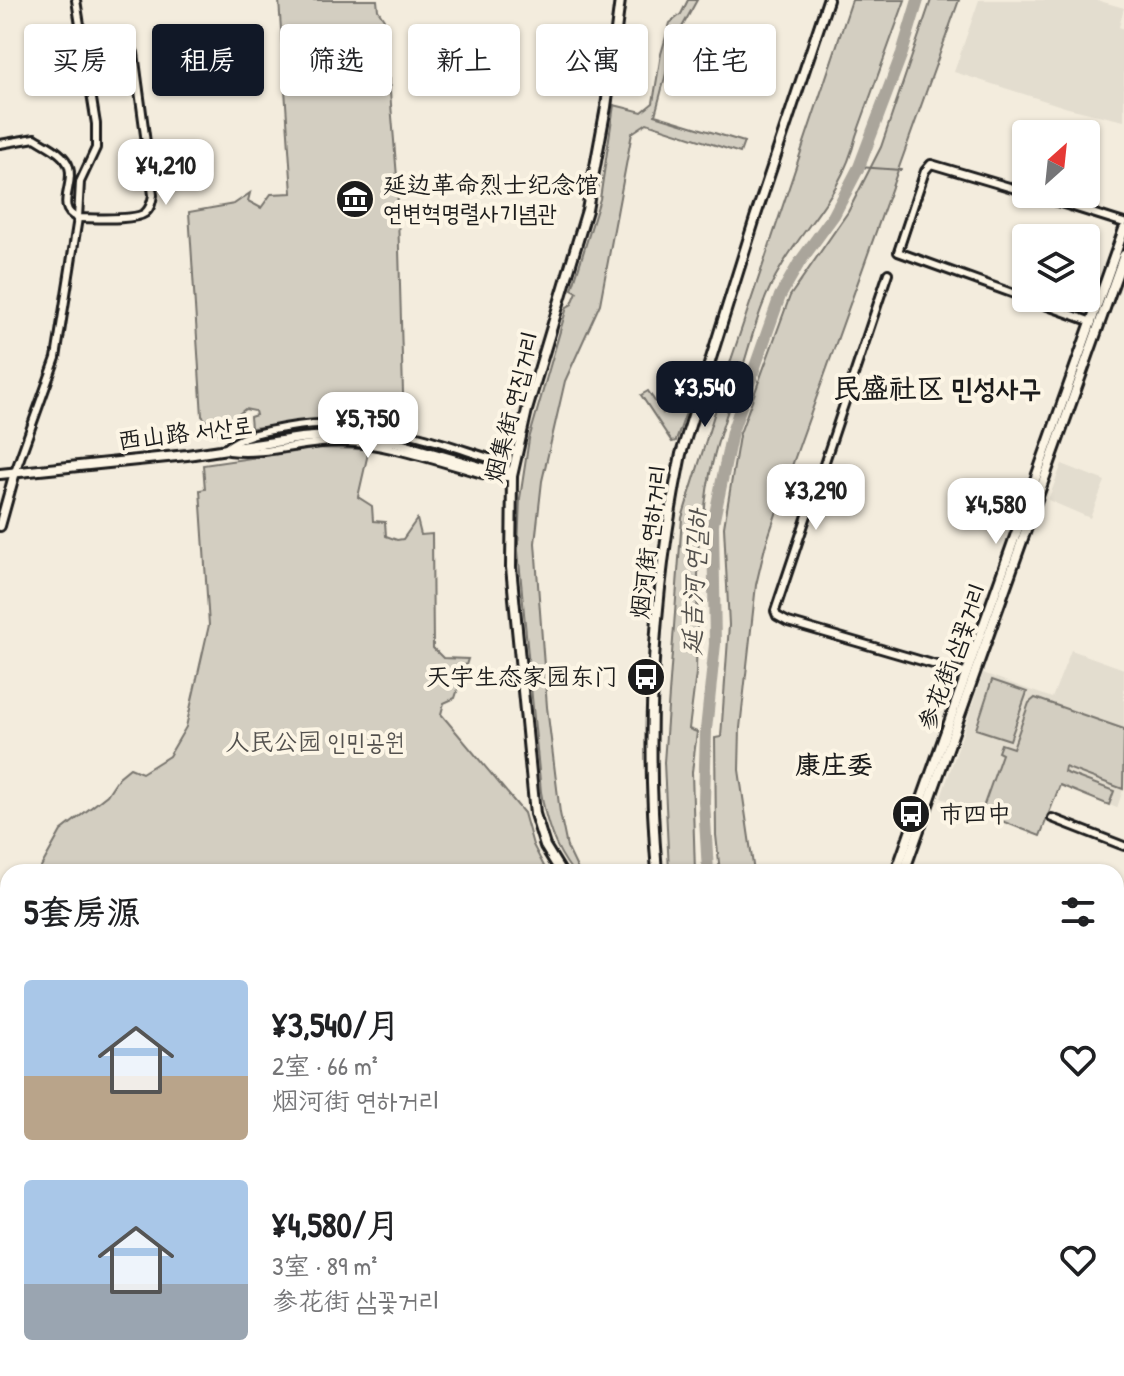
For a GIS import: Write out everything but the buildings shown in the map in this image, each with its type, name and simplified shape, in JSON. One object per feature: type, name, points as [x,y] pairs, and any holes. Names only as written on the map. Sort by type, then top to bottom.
[{"type":"main road","name":"烟集街 연집거리","points":[[556,864],[545,846],[535,814],[511,567],[512,476],[527,410],[587,210],[606,107],[620,0]]},
{"type":"main road","name":"烟河街 연하거리","points":[[657,864],[652,783],[655,669],[669,515],[678,468],[755,218],[828,0]]},
{"type":"main road","name":"参花街 삼꽃거리","points":[[899,864],[1124,229]]},
{"type":"main road","name":"参花街 삼꽃거리","points":[[907,864],[1124,255]]},
{"type":"main road","name":"西山路 서산로","points":[[0,474],[222,450],[321,435],[358,436],[393,442],[512,476]]},
{"type":"main road","points":[[0,526],[15,472]]},
{"type":"street","points":[[76,0],[80,24]]},
{"type":"street","points":[[0,144],[35,138],[63,157],[71,171],[67,209],[70,215],[78,218],[144,214],[151,205],[153,195],[136,68]]},
{"type":"street","points":[[15,472],[56,358],[78,218],[80,182],[96,148],[92,96]]},
{"type":"street","points":[[1012,188],[931,164],[925,171],[898,252],[1092,322]]},
{"type":"street","points":[[1076,208],[1124,223]]},
{"type":"street","points":[[888,273],[775,611],[777,616],[788,622],[967,674]]},
{"type":"street","points":[[1052,818],[1124,846]]},
{"type":"shaded area","points":[[979,0],[1096,0],[1124,8],[1119,27],[1124,29],[1124,121],[1068,108],[954,72]]},
{"type":"shaded area","points":[[1062,464],[1105,481],[1090,518],[1048,500]]},
{"type":"shaded area","points":[[1071,650],[1124,669],[1124,787],[1117,808],[1060,785],[1040,836],[941,798],[983,673],[1052,698]]},
{"type":"green space","points":[[279,0],[377,0],[384,24],[281,24]]},
{"type":"green space","points":[[688,0],[697,0],[684,24],[670,23],[681,14]]},
{"type":"green space","points":[[852,0],[905,0],[842,174],[781,267],[764,301],[717,444],[708,486],[704,528],[699,527],[696,673],[689,729],[697,732],[692,772],[695,864],[669,864],[664,762],[682,518],[731,360]]},
{"type":"green space","points":[[931,0],[959,0],[765,547],[756,585],[740,728],[739,770],[753,864],[719,864],[715,738],[721,737],[729,625],[724,527],[739,436],[790,296],[848,212],[881,147]]},
{"type":"green space","points":[[664,44],[664,81],[655,115],[744,142],[740,153],[647,123],[632,133],[600,304],[565,381],[542,481],[535,543],[547,707],[560,813],[567,847],[575,864],[568,864],[552,834],[541,792],[518,550],[520,498],[529,439],[567,307],[572,304],[577,292],[572,289],[600,199],[614,105],[642,112],[653,103]]},
{"type":"green space","points":[[285,96],[390,96],[397,177],[404,429],[353,420],[251,428],[250,417],[256,415],[255,411],[245,409],[224,422],[220,436],[202,416],[189,212],[234,204],[250,193],[248,201],[261,208],[271,194],[292,193]]},
{"type":"green space","points":[[648,391],[663,413],[685,397],[691,398],[676,441],[672,442],[641,395]]},
{"type":"green space","name":"人民公园 인민공원","points":[[321,448],[369,449],[358,497],[372,506],[373,521],[385,522],[386,536],[403,539],[417,519],[421,535],[432,534],[433,648],[443,658],[468,659],[455,698],[444,703],[441,714],[524,813],[533,845],[543,864],[42,864],[61,831],[107,795],[119,777],[130,768],[142,773],[169,756],[186,727],[209,625],[200,490],[205,489],[203,465]]},
{"type":"green space","points":[[992,680],[1027,692],[1010,740],[976,729]]},
{"type":"green space","points":[[1035,698],[1124,729],[1123,789],[1065,767],[1064,772],[1114,791],[1109,805],[1060,785],[1040,836],[981,813],[1002,754],[998,752],[1001,744],[1013,748],[1029,703]]},
{"type":"waterway","name":"延吉河 연길하","points":[[708,864],[704,801],[706,730],[715,644],[713,524],[732,432],[780,296],[799,263],[834,215],[859,167],[902,53],[918,0]]},
{"type":"waterway","points":[[859,167],[901,170]]},
{"type":"place","name":"延边革命烈士纪念馆 연변혁명렬사기념관","points":[[355,199]]},
{"type":"place","name":"天宇生态家园东门","points":[[646,677]]},
{"type":"place","name":"市四中","points":[[911,814]]},
{"type":"district","name":"民盛社区 민성사구","points":[[937,388]]},
{"type":"district","name":"康庄委","points":[[834,765]]}]
